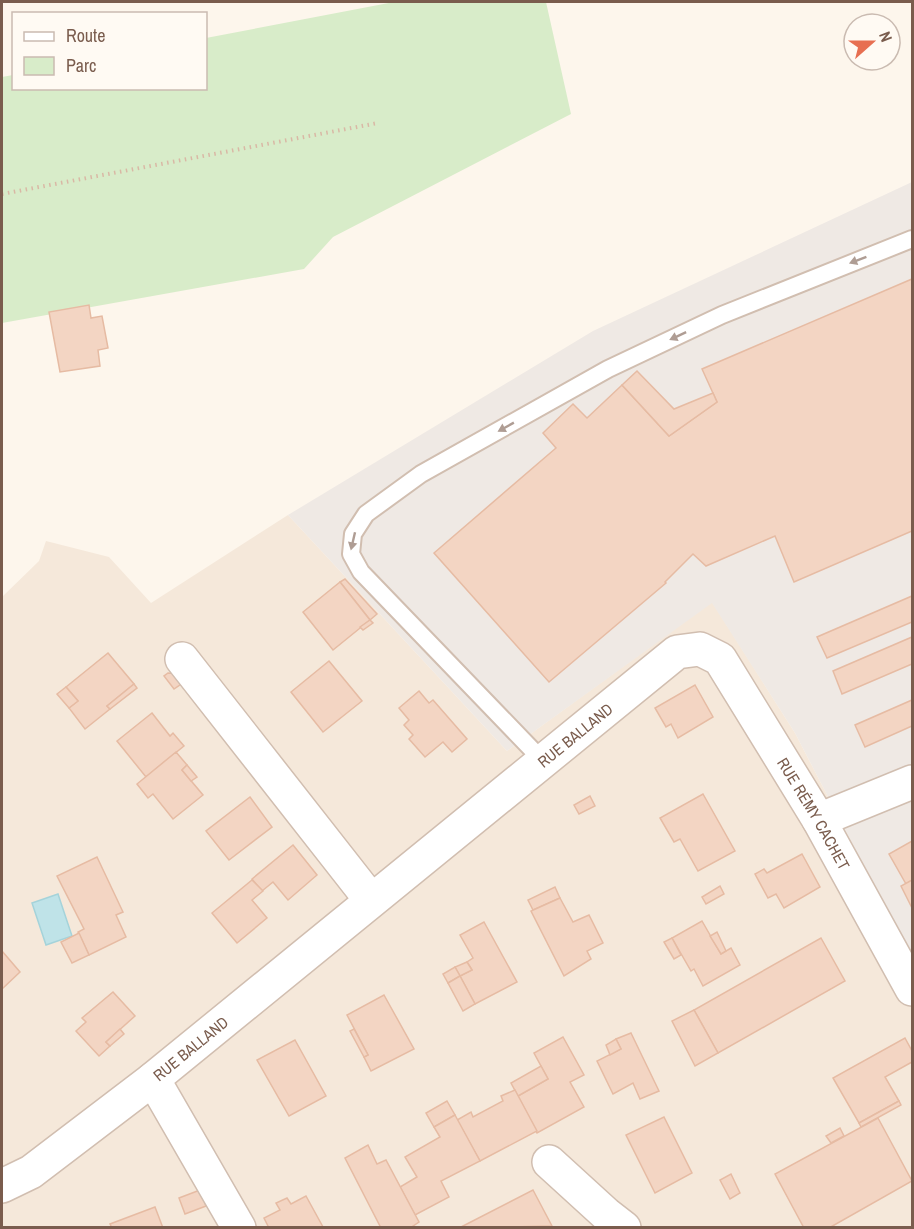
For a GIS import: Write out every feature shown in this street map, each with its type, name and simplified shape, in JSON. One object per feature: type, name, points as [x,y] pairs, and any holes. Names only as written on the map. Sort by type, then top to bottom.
[{"type":"street","name":"RUE BALLAND","points":[[2,1186],[31,1172],[153,1079],[677,652],[700,649]]},
{"type":"street","name":"RUE RÉMY CACHET","points":[[700,649],[720,659],[819,820],[912,989]]},
{"type":"street","points":[[182,659],[371,900]]},
{"type":"street","points":[[819,820],[912,782]]},
{"type":"street","points":[[153,1079],[239,1227]]},
{"type":"street","points":[[549,1162],[608,1223]]},
{"type":"lane","points":[[543,761],[361,572],[351,554],[353,534],[366,514],[421,474],[608,369],[722,315],[912,239]]},
{"type":"path","points":[[2,194],[378,123]]},
{"type":"shaded area","points":[[912,182],[912,959],[795,733],[712,603],[507,751],[288,515],[593,331]]},
{"type":"shaded area","points":[[288,515],[507,751],[712,602],[795,733],[912,959],[912,1227],[2,1228],[2,597],[39,561],[46,541],[109,557],[151,603]]},
{"type":"green space","points":[[394,2],[546,2],[571,114],[333,237],[304,269],[2,323],[2,77],[12,75],[12,90],[207,90],[207,38]]},
{"type":"water","points":[[58,894],[72,936],[46,945],[32,903]]},
{"type":"building","points":[[912,279],[912,531],[794,582],[775,536],[706,566],[693,554],[666,583],[549,682],[434,553],[556,448],[543,433],[573,404],[587,418],[622,385],[669,436],[717,402],[702,369]]},
{"type":"building","points":[[89,305],[91,318],[102,316],[108,348],[98,350],[100,366],[60,372],[49,312]]},
{"type":"building","points":[[637,371],[674,409],[713,393],[717,402],[669,436],[622,385]]},
{"type":"building","points":[[345,579],[377,614],[370,620],[340,582]]},
{"type":"building","points":[[340,582],[370,620],[333,650],[303,612]]},
{"type":"building","points":[[912,596],[912,622],[827,658],[817,637]]},
{"type":"building","points":[[370,620],[373,623],[363,630],[360,627]]},
{"type":"building","points":[[912,637],[912,664],[842,694],[833,671]]},
{"type":"building","points":[[108,653],[134,684],[107,706],[110,709],[85,729],[69,708],[78,701],[66,687]]},
{"type":"building","points":[[329,661],[362,701],[323,732],[291,692]]},
{"type":"building","points":[[168,673],[182,674],[187,680],[174,689],[164,676]]},
{"type":"building","points":[[134,684],[137,688],[110,709],[107,706]]},
{"type":"building","points":[[695,685],[713,717],[678,738],[671,724],[666,727],[655,708]]},
{"type":"building","points":[[66,687],[78,701],[69,708],[57,694]]},
{"type":"building","points":[[419,691],[429,703],[433,700],[467,739],[452,752],[443,742],[425,757],[409,739],[413,735],[404,725],[409,720],[399,708]]},
{"type":"building","points":[[912,700],[912,726],[865,747],[855,725]]},
{"type":"building","points":[[152,713],[170,736],[173,733],[184,746],[146,777],[117,741]]},
{"type":"building","points":[[176,752],[187,765],[182,770],[203,795],[173,819],[153,794],[148,798],[137,784]]},
{"type":"building","points":[[187,765],[197,777],[191,781],[182,770]]},
{"type":"building","points":[[703,794],[735,851],[698,871],[680,839],[674,842],[660,818]]},
{"type":"building","points":[[590,796],[595,806],[579,814],[574,805]]},
{"type":"building","points":[[250,797],[272,827],[229,860],[206,831]]},
{"type":"building","points":[[912,841],[912,880],[906,884],[889,854]]},
{"type":"building","points":[[293,845],[317,875],[288,900],[273,882],[262,891],[252,879]]},
{"type":"building","points":[[802,854],[820,887],[784,908],[776,894],[768,898],[755,874],[764,869],[767,873]]},
{"type":"building","points":[[97,857],[123,912],[116,915],[126,937],[89,955],[78,932],[84,929],[57,876]]},
{"type":"building","points":[[252,880],[263,891],[252,900],[267,918],[237,943],[212,913]]},
{"type":"building","points":[[912,880],[912,908],[901,886]]},
{"type":"building","points":[[720,886],[724,894],[706,904],[702,897]]},
{"type":"building","points":[[555,887],[560,898],[533,910],[528,900]]},
{"type":"building","points":[[560,898],[573,922],[589,915],[603,943],[587,951],[591,959],[564,976],[531,911]]},
{"type":"building","points":[[702,921],[721,954],[731,948],[740,965],[703,986],[694,969],[691,971],[672,938]]},
{"type":"building","points":[[484,922],[517,982],[475,1004],[460,976],[472,970],[467,962],[473,958],[460,935]]},
{"type":"building","points":[[717,932],[726,951],[721,954],[710,936]]},
{"type":"building","points":[[79,933],[89,955],[72,963],[61,942]]},
{"type":"building","points":[[672,938],[681,955],[674,959],[664,942]]},
{"type":"building","points":[[821,938],[845,981],[718,1053],[694,1010]]},
{"type":"building","points":[[2,951],[20,972],[2,989]]},
{"type":"building","points":[[467,962],[472,970],[460,976],[455,967]]},
{"type":"building","points":[[455,967],[460,976],[448,983],[443,974]]},
{"type":"building","points":[[460,976],[475,1004],[463,1011],[448,983]]},
{"type":"building","points":[[113,992],[135,1016],[106,1042],[110,1046],[99,1056],[76,1031],[86,1022],[82,1018]]},
{"type":"building","points":[[384,995],[414,1049],[371,1071],[364,1057],[368,1055],[347,1015]]},
{"type":"building","points":[[694,1010],[718,1053],[695,1066],[672,1021]]},
{"type":"building","points":[[120,1029],[124,1034],[110,1046],[106,1042]]},
{"type":"building","points":[[354,1029],[368,1055],[364,1057],[350,1031]]},
{"type":"building","points":[[631,1033],[659,1091],[640,1099],[633,1083],[613,1094],[597,1061],[621,1049],[616,1039]]},
{"type":"building","points":[[563,1037],[584,1075],[570,1082],[584,1107],[537,1133],[518,1096],[548,1079],[534,1053]]},
{"type":"building","points":[[905,1038],[912,1051],[912,1062],[885,1077],[899,1101],[859,1123],[833,1078]]},
{"type":"building","points":[[616,1039],[621,1049],[610,1055],[606,1045]]},
{"type":"building","points":[[295,1040],[326,1096],[289,1116],[257,1060]]},
{"type":"building","points":[[541,1066],[548,1079],[518,1096],[511,1083]]},
{"type":"building","points":[[515,1090],[537,1131],[480,1161],[457,1120],[471,1112],[473,1117],[503,1101],[501,1096]]},
{"type":"building","points":[[447,1101],[455,1115],[434,1127],[426,1113]]},
{"type":"building","points":[[899,1101],[901,1105],[861,1127],[859,1123]]},
{"type":"building","points":[[455,1115],[480,1161],[441,1181],[449,1197],[415,1215],[400,1187],[417,1177],[405,1157],[440,1137],[434,1127]]},
{"type":"building","points":[[664,1117],[692,1173],[655,1193],[626,1135]]},
{"type":"building","points":[[878,1118],[912,1181],[829,1228],[804,1228],[775,1174]]},
{"type":"building","points":[[840,1128],[844,1136],[831,1143],[826,1136]]},
{"type":"building","points":[[368,1145],[377,1164],[386,1160],[419,1222],[410,1228],[381,1228],[345,1158]]},
{"type":"building","points":[[731,1174],[740,1193],[730,1199],[720,1180]]},
{"type":"building","points":[[200,1190],[206,1206],[185,1214],[179,1198]]},
{"type":"building","points":[[533,1190],[552,1226],[461,1227]]},
{"type":"building","points":[[306,1196],[323,1227],[269,1228],[264,1218],[280,1210],[276,1203],[287,1198],[291,1204]]},
{"type":"building","points":[[155,1207],[163,1228],[112,1228],[110,1224]]}]
